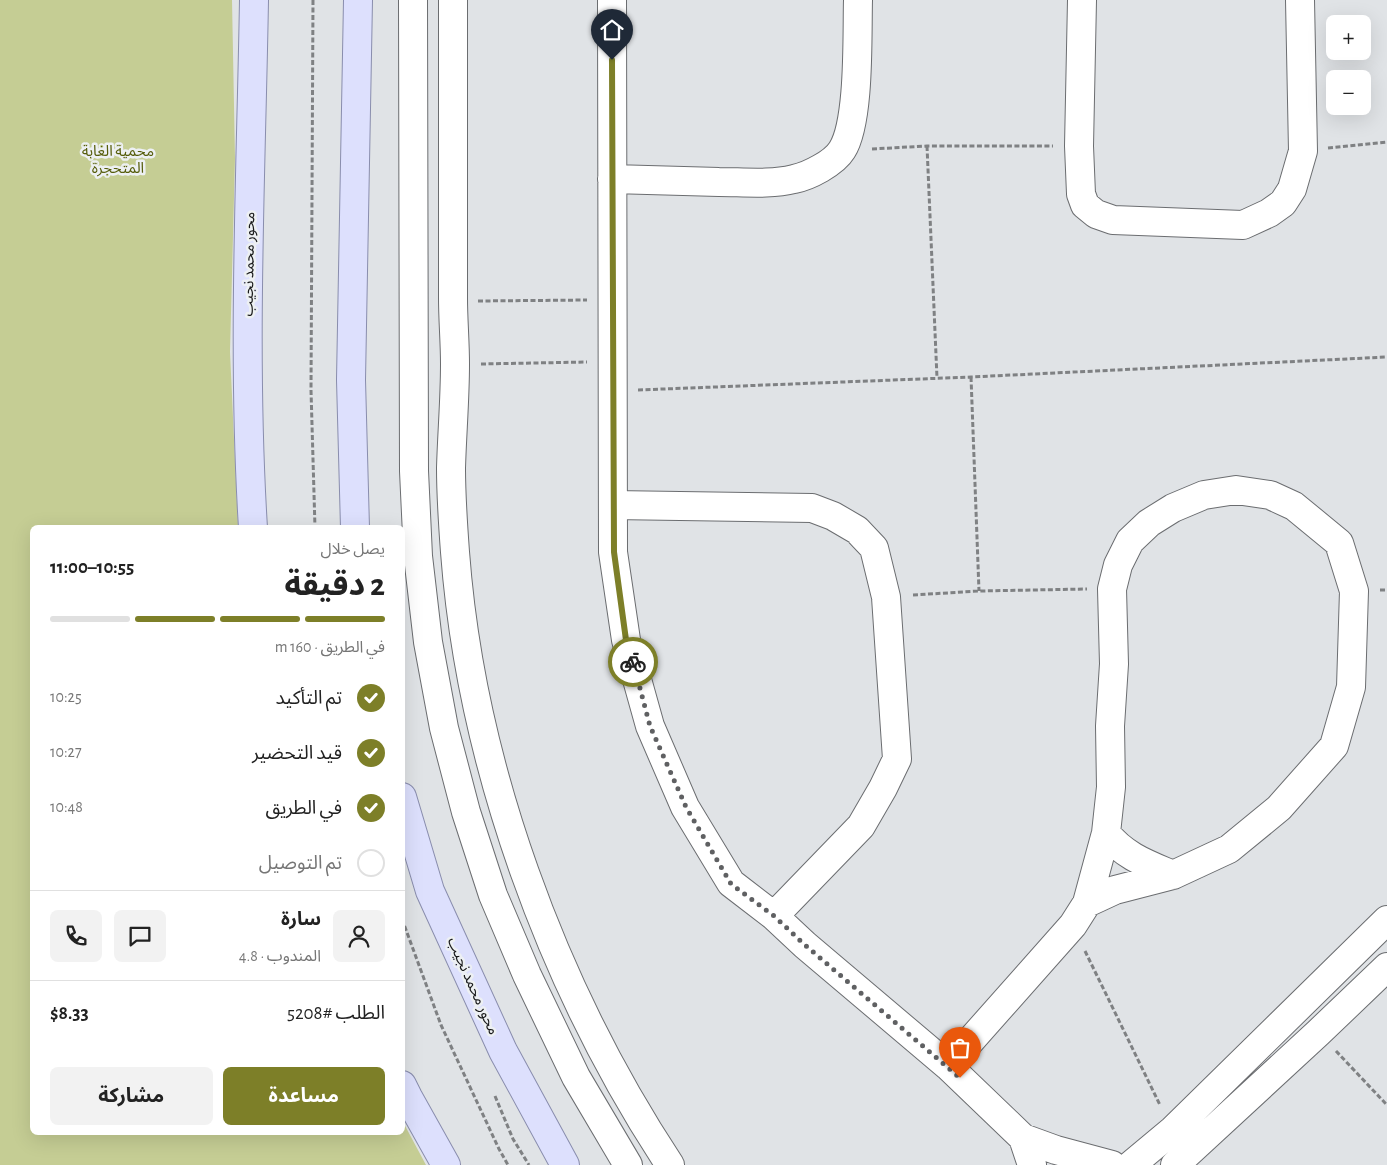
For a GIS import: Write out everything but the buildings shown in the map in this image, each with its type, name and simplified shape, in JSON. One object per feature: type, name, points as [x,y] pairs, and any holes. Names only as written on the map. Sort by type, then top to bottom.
[{"type":"main road","name":"محور محمد نجيب","points":[[253,525],[249,466],[248,341],[254,0]]},
{"type":"main road","points":[[355,525],[351,380],[358,0]]},
{"type":"main road","name":"محور محمد نجيب","points":[[405,807],[430,891],[503,1051],[565,1165]]},
{"type":"main road","points":[[405,1090],[446,1165]]},
{"type":"street","points":[[413,0],[414,470],[418,556],[428,642],[444,728],[466,812],[493,895],[527,975],[576,1077],[628,1165]]},
{"type":"street","points":[[453,0],[453,302],[455,365],[451,470],[455,553],[464,637],[476,701],[501,801],[528,880],[560,958],[592,1028],[628,1096],[670,1165]]},
{"type":"street","points":[[612,0],[614,552],[626,640],[650,726],[686,807],[731,884],[774,916],[805,945],[948,1066],[1023,1138],[1056,1150],[1112,1165]]},
{"type":"street","points":[[612,178],[763,183],[793,179],[810,174],[827,163],[842,150],[851,126],[855,86],[858,0]]},
{"type":"street","points":[[1082,0],[1079,146],[1081,194],[1085,205],[1096,214],[1113,220],[1243,225],[1269,213],[1283,202],[1292,189],[1302,151],[1300,0]]},
{"type":"street","points":[[948,1066],[1073,926],[1087,903],[1106,833],[1111,787],[1110,726],[1114,664],[1112,589],[1118,565],[1130,541],[1149,523],[1173,508],[1204,495],[1236,490],[1270,495],[1294,506],[1340,543],[1354,591],[1352,687],[1334,746],[1279,808],[1229,849],[1173,875],[1115,890],[1087,903]]},
{"type":"street","points":[[614,505],[812,508],[833,516],[857,530],[874,548],[886,598],[897,759],[861,826],[774,916]]},
{"type":"street","points":[[1106,833],[1116,845],[1139,860],[1173,875]]},
{"type":"street","points":[[1131,1165],[1173,1130],[1387,920]]},
{"type":"street","points":[[1175,1165],[1387,967]]},
{"type":"street","points":[[1023,1138],[1032,1165]]},
{"type":"path","points":[[313,0],[311,390],[316,525]]},
{"type":"path","points":[[1302,151],[1387,142]]},
{"type":"path","points":[[927,146],[937,378]]},
{"type":"path","points":[[842,150],[927,146],[1079,146]]},
{"type":"path","points":[[453,302],[613,300]]},
{"type":"path","points":[[613,391],[971,377],[1387,357]]},
{"type":"path","points":[[455,365],[613,361]]},
{"type":"path","points":[[971,377],[979,591]]},
{"type":"path","points":[[886,598],[979,591],[1112,589]]},
{"type":"path","points":[[1073,926],[1173,1130]]},
{"type":"path","points":[[405,927],[441,1024],[508,1165]]},
{"type":"path","points":[[1318,1033],[1387,1105]]},
{"type":"green space","name":"محمية الغابة المتحجرة","points":[[0,0],[232,0],[235,158],[230,352],[238,525],[30,525],[30,1135],[405,1135],[405,1126],[426,1165],[0,1165]]},
{"type":"way so far","points":[[633,662],[650,726],[686,807],[731,884],[774,916],[805,945],[960,1078]]},
{"type":"route","points":[[612,60],[614,552],[626,640],[633,662]]}]
